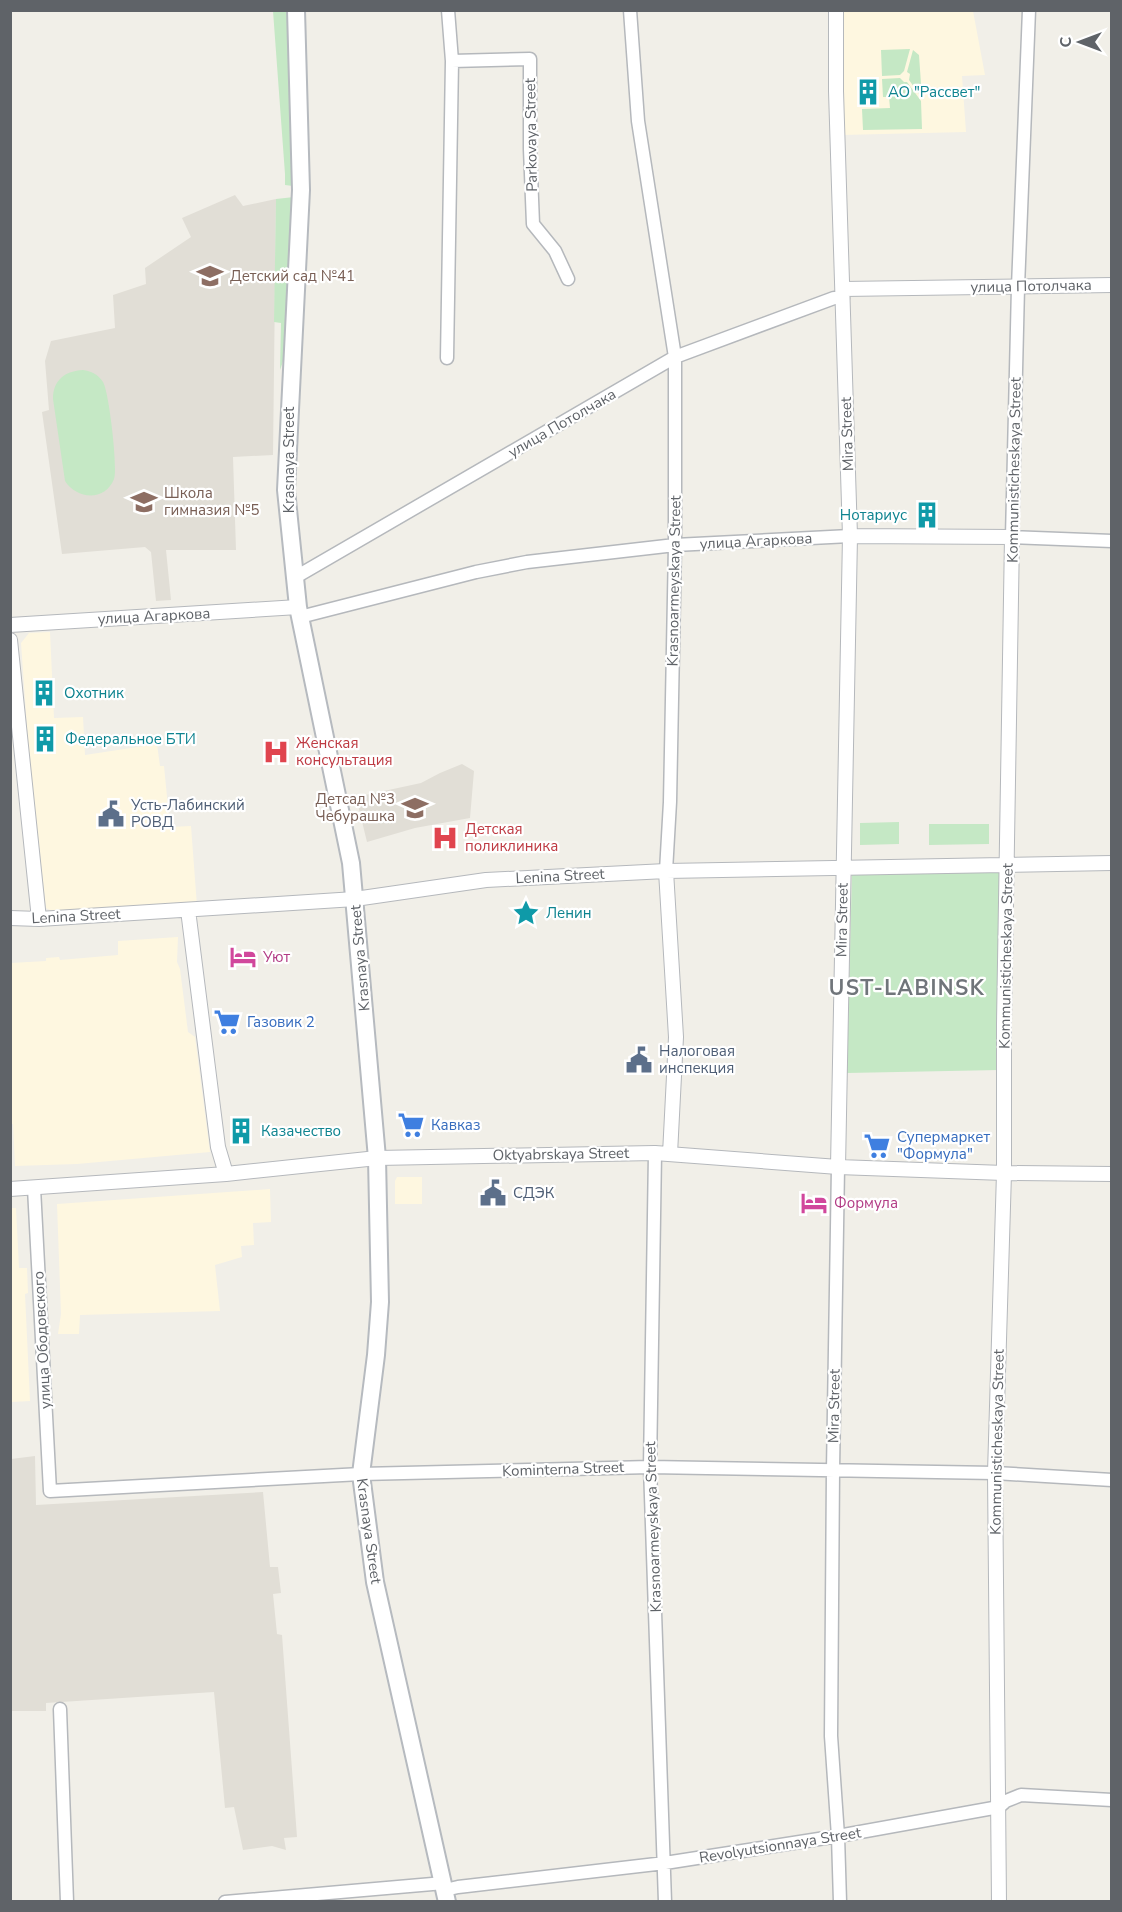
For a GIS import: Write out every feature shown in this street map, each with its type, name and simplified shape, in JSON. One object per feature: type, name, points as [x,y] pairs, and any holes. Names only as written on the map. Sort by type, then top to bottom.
[{"type":"main road","name":"Krasnaya Street","points":[[296,10],[301,190],[286,490],[299,612],[351,863],[376,1158],[380,1302],[376,1355],[361,1474],[375,1582],[445,1892]]},
{"type":"street","points":[[447,358],[452,61],[448,10]]},
{"type":"street","name":"Krasnoarmeyskaya Street","points":[[630,10],[638,121],[675,357],[675,545],[670,802],[666,871],[676,1037],[670,1154]]},
{"type":"street","name":"Mira Street","points":[[836,10],[836,91],[850,536],[832,1470],[831,1736],[840,1902]]},
{"type":"street","name":"Kommunisticheskaya Street","points":[[999,1902],[995,1473],[1004,1173],[1004,1024],[1012,537],[1018,286],[1029,10]]},
{"type":"street","name":"Parkovaya Street","points":[[452,61],[530,59],[533,224],[555,251],[568,279]]},
{"type":"street","name":"улица Потолчака","points":[[294,578],[675,357],[843,293],[1112,285]]},
{"type":"street","name":"улица Агаркова","points":[[10,625],[299,612],[526,562],[675,545],[850,536],[1012,537],[1112,541]]},
{"type":"street","points":[[10,640],[39,919]]},
{"type":"street","name":"Lenina Street","points":[[10,918],[39,919],[355,899],[486,880],[666,871],[1112,863]]},
{"type":"street","points":[[188,910],[218,1148],[226,1174]]},
{"type":"street","name":"Krasnoarmeyskaya Street","points":[[655,1153],[650,1467],[665,1902]]},
{"type":"street","name":"Oktyabrskaya Street","points":[[10,1189],[226,1174],[376,1158],[655,1153],[838,1167],[1112,1174]]},
{"type":"street","name":"улица Ободовского","points":[[34,1188],[50,1491]]},
{"type":"street","name":"Kominterna Street","points":[[50,1491],[361,1474],[650,1467],[995,1473],[1112,1480]]},
{"type":"street","points":[[60,1708],[67,1902]]},
{"type":"street","name":"Revolyutsionnaya Street","points":[[225,1902],[445,1892],[458,1887],[665,1863],[838,1836],[999,1807],[1006,1801],[1021,1796],[1112,1800]]},
{"type":"shaded area","points":[[840,11],[973,11],[985,75],[962,76],[966,132],[842,135]]},
{"type":"shaded area","name":"Школа гимназия №5","points":[[235,195],[243,206],[276,199],[273,455],[233,457],[236,550],[166,550],[171,600],[156,601],[151,552],[145,547],[62,554],[42,412],[49,410],[45,361],[51,341],[115,328],[113,295],[146,284],[145,268],[191,237],[182,218]]},
{"type":"shaded area","points":[[50,632],[54,718],[83,717],[85,755],[157,744],[160,766],[164,766],[170,827],[191,826],[197,906],[59,915],[46,908],[29,756],[21,643],[29,633]]},
{"type":"shaded area","name":"Детсад №3 Чебурашка","points":[[462,764],[474,771],[470,818],[415,828],[367,842],[356,797],[421,783]]},
{"type":"shaded area","points":[[178,937],[177,962],[180,969],[188,1032],[195,1037],[210,1152],[77,1164],[15,1166],[13,1124],[10,1124],[11,963],[46,961],[46,958],[59,957],[60,960],[118,955],[118,941]]},
{"type":"shaded area","points":[[397,1177],[422,1177],[422,1204],[395,1204]]},
{"type":"shaded area","points":[[270,1189],[271,1222],[253,1223],[254,1245],[241,1246],[242,1257],[215,1265],[220,1311],[80,1315],[79,1334],[58,1334],[61,1314],[57,1204]]},
{"type":"shaded area","points":[[11,1208],[16,1208],[19,1268],[27,1268],[28,1293],[25,1294],[30,1401],[12,1402],[11,1405]]},
{"type":"shaded area","points":[[35,1456],[36,1505],[263,1492],[270,1567],[278,1567],[281,1593],[273,1594],[277,1634],[282,1635],[297,1837],[284,1838],[286,1850],[272,1846],[243,1850],[234,1807],[225,1808],[214,1692],[46,1703],[46,1711],[11,1711],[11,1459]]},
{"type":"green space","points":[[273,11],[289,11],[293,186],[285,185]]},
{"type":"green space","points":[[910,49],[904,71],[900,75],[882,76],[881,50]]},
{"type":"green space","points":[[913,50],[919,55],[922,98],[909,80],[910,74],[907,72]]},
{"type":"green space","points":[[900,78],[907,82],[921,101],[922,129],[863,130],[862,109],[890,108],[889,97],[883,97],[882,79]]},
{"type":"green space","points":[[294,197],[286,353],[280,370],[281,323],[274,322],[276,199]]},
{"type":"green space","points":[[83,370],[97,375],[103,382],[110,414],[115,461],[114,479],[110,486],[104,492],[90,495],[76,492],[65,481],[53,399],[55,387],[61,378],[71,372]]},
{"type":"green space","points":[[899,822],[899,844],[860,845],[860,823]]},
{"type":"green space","points":[[929,824],[989,824],[989,844],[929,845]]},
{"type":"green space","points":[[1001,868],[999,1070],[847,1073],[852,872]]},
{"type":"place","name":"АО \"Рассвет\"","points":[[868,92]]},
{"type":"place","name":"Детский сад №41","points":[[210,276]]},
{"type":"place","name":"Школа гимназия №5","points":[[144,502]]},
{"type":"place","name":"Нотариус","points":[[927,515]]},
{"type":"place","name":"Охотник","points":[[44,693]]},
{"type":"place","name":"Федеральное БТИ","points":[[45,739]]},
{"type":"place","name":"Женская консультация","points":[[276,752]]},
{"type":"place","name":"Детсад №3 Чебурашка","points":[[415,808]]},
{"type":"place","name":"Усть-Лабинский РОВД","points":[[111,814]]},
{"type":"place","name":"Детская поликлиника","points":[[445,838]]},
{"type":"place","name":"Ленин","points":[[526,913]]},
{"type":"place","name":"Уют","points":[[243,957]]},
{"type":"place","name":"Газовик 2","points":[[227,1022]]},
{"type":"place","name":"Налоговая инспекция","points":[[639,1060]]},
{"type":"place","name":"Кавказ","points":[[411,1125]]},
{"type":"place","name":"Казачество","points":[[241,1131]]},
{"type":"place","name":"Супермаркет \"Формула\"","points":[[877,1146]]},
{"type":"place","name":"СДЭК","points":[[493,1193]]},
{"type":"place","name":"Формула","points":[[814,1203]]},
{"type":"district","name":"UST-LABINSK","points":[[907,988]]}]
